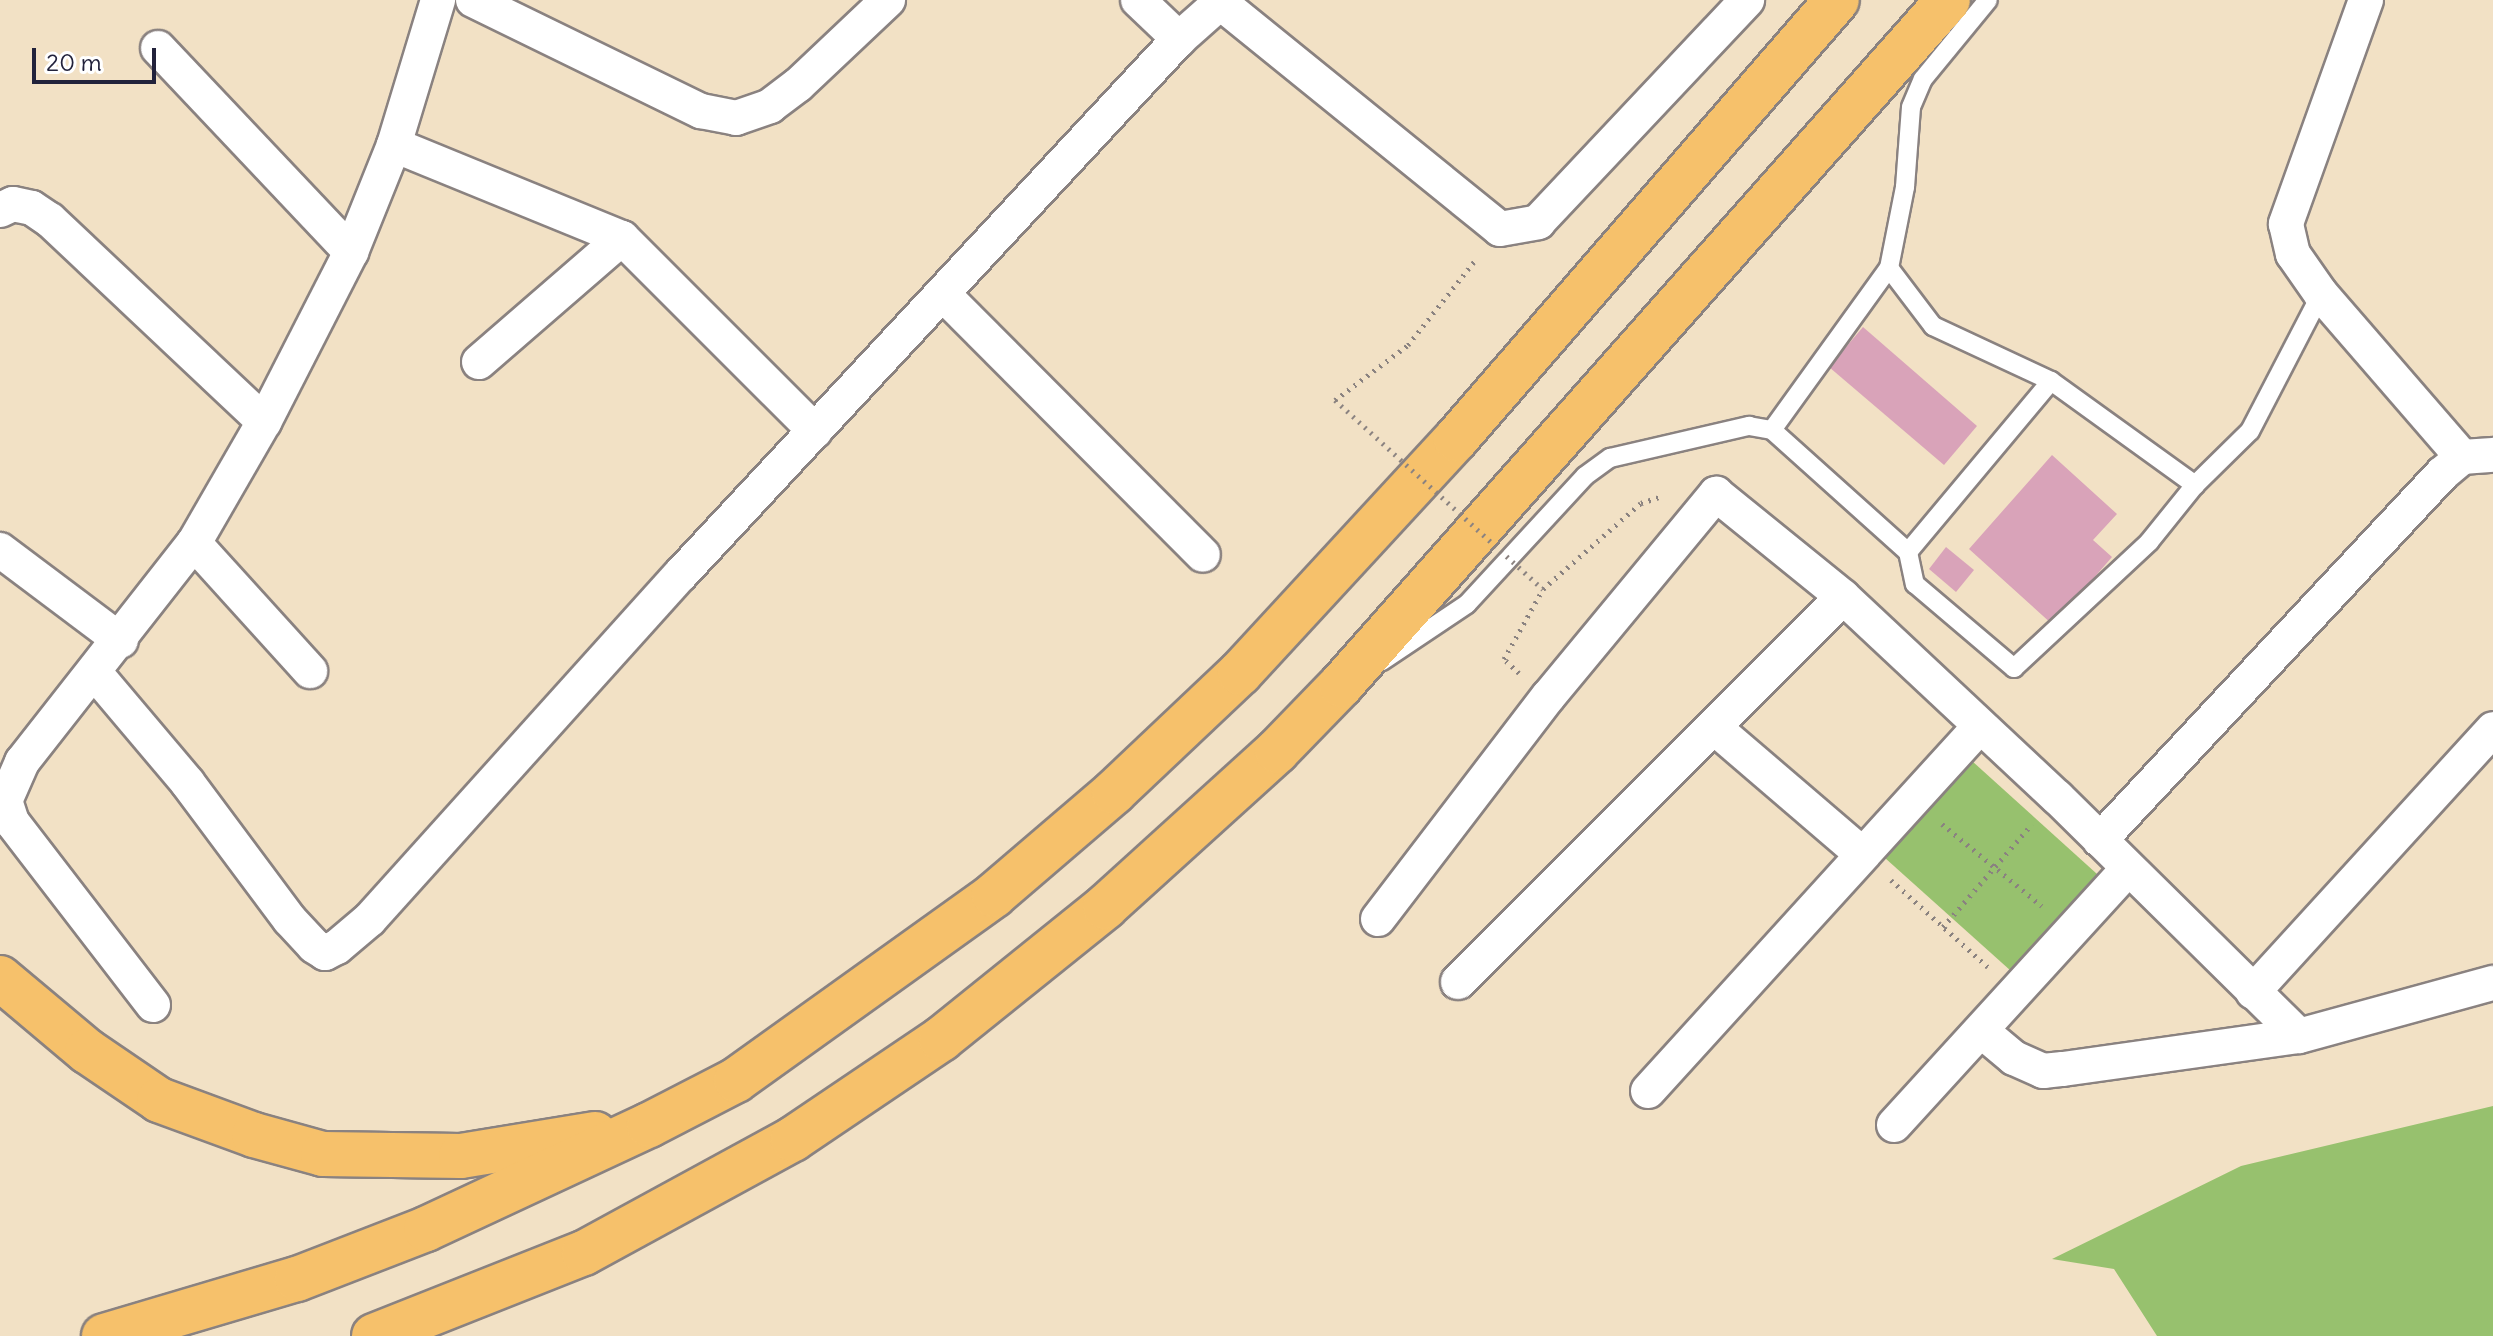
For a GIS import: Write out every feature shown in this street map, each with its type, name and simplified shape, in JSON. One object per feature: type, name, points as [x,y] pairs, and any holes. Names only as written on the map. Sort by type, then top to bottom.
[{"type":"highway","points":[[104,1336],[297,1279],[383,1246],[649,1125],[736,1080],[875,984],[994,895],[1114,792],[1240,673],[1456,439],[1837,0]]},
{"type":"highway","points":[[374,1336],[584,1253],[689,1199],[793,1139],[929,1047],[1105,907],[1277,751],[1341,685],[1948,0]]},
{"type":"highway","points":[[0,978],[87,1051],[159,1100],[254,1135],[323,1154],[461,1156],[649,1125]]},
{"type":"street","points":[[153,1005],[12,822],[5,801],[22,762],[121,641],[194,543],[264,422],[351,252],[394,145],[438,0]]},
{"type":"street","points":[[473,0],[701,111],[736,118],[770,106],[798,85],[888,0]]},
{"type":"street","points":[[1138,0],[1179,39]]},
{"type":"street","points":[[95,673],[187,782],[290,920],[325,953],[370,919],[815,431],[1179,39],[1222,1],[1500,229],[1538,222],[1747,0]]},
{"type":"street","points":[[2100,840],[2478,456],[2321,294],[2293,254],[2286,224],[2366,0]]},
{"type":"street","points":[[158,48],[351,252]]},
{"type":"street","points":[[394,145],[622,238],[815,431]]},
{"type":"street","points":[[0,210],[13,204],[32,208],[50,220],[264,422]]},
{"type":"street","points":[[479,362],[622,238]]},
{"type":"street","points":[[943,294],[1203,555]]},
{"type":"street","points":[[1378,919],[1548,697],[1716,494],[1843,597],[1978,728],[2057,797],[2127,870],[2299,1036]]},
{"type":"street","points":[[194,543],[310,671]]},
{"type":"street","points":[[0,550],[121,641]]},
{"type":"street","points":[[1458,982],[1716,729],[1843,597]]},
{"type":"street","points":[[1648,1091],[1978,728]]},
{"type":"street","points":[[1716,729],[1862,854]]},
{"type":"street","points":[[2253,992],[2493,729]]},
{"type":"street","points":[[1894,1125],[1984,1033],[2127,870]]},
{"type":"street","points":[[1984,1033],[2014,1058],[2043,1071],[2299,1036],[2493,983]]},
{"type":"lane","points":[[1772,430],[1889,268],[1905,187],[1911,107],[1923,79],[1988,0]]},
{"type":"lane","points":[[1889,268],[1933,326],[2051,381],[2195,485]]},
{"type":"lane","points":[[1341,685],[1467,604],[1585,476],[1610,458],[1712,430],[1749,426],[1772,430],[1908,552],[1915,584],[2014,668],[2149,542],[2195,485],[2250,431],[2321,294]]},
{"type":"lane","points":[[1908,552],[2051,381]]},
{"type":"path","points":[[1500,229],[1408,345],[1335,400],[1543,589]]},
{"type":"path","points":[[1522,676],[1504,659],[1543,589],[1625,522],[1641,503]]},
{"type":"path","points":[[1625,522],[1633,527]]},
{"type":"path","points":[[1943,927],[1993,865],[2057,797]]},
{"type":"path","points":[[1914,801],[2074,933]]},
{"type":"path","points":[[1862,854],[2019,994]]},
{"type":"green space","points":[[1972,761],[2097,874],[2011,971],[1885,858]]},
{"type":"green space","points":[[2493,1106],[2493,1336],[2157,1336],[2114,1269],[2052,1259],[2241,1166]]},
{"type":"building","points":[[1863,327],[1977,426],[1944,465],[1829,367]]},
{"type":"building","points":[[2052,455],[2117,514],[2093,540],[2112,557],[2053,625],[1969,549]]},
{"type":"building","points":[[1946,547],[1974,570],[1956,592],[1929,569]]}]
